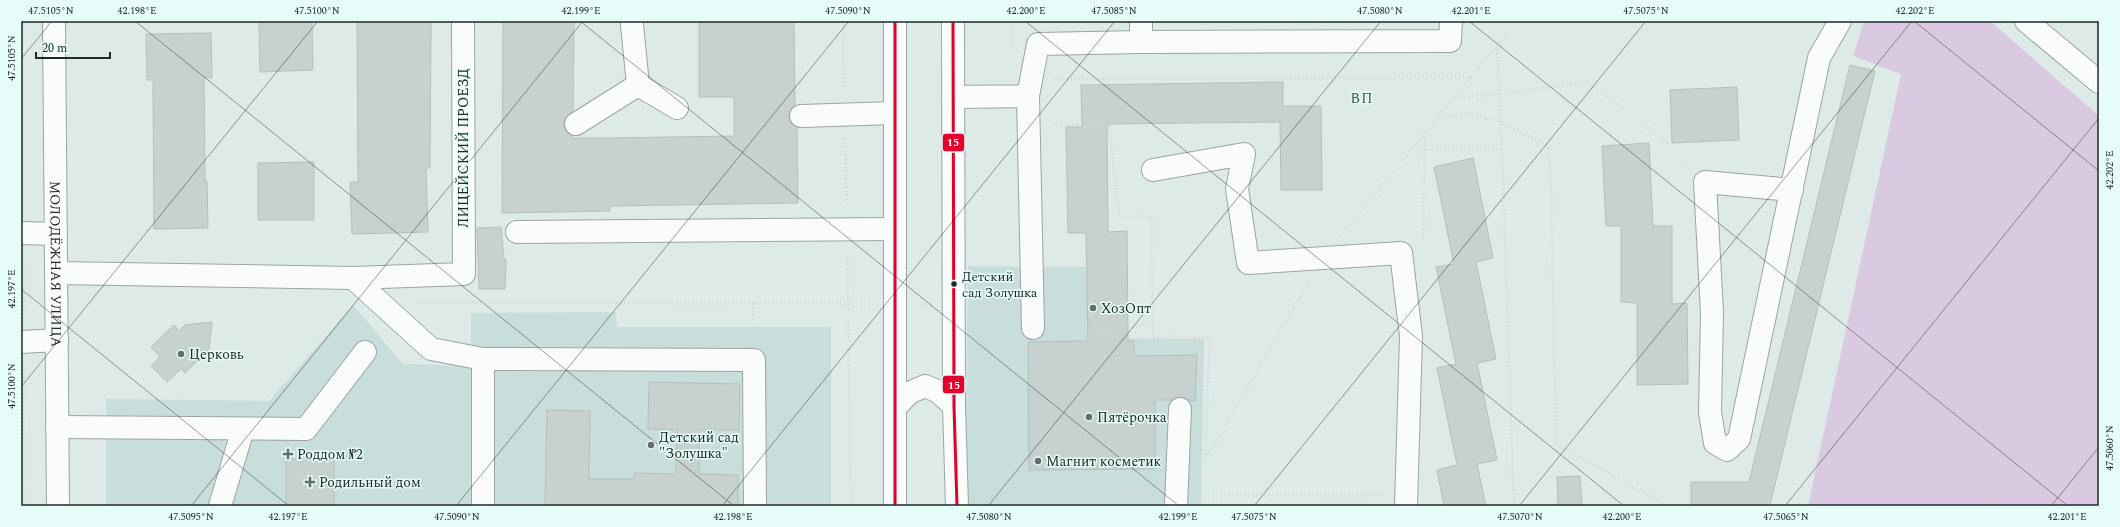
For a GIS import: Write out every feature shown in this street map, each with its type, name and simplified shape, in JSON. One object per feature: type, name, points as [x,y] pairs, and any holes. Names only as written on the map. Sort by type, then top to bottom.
[{"type":"street","name":"МОЛОДЁЖНАЯ УЛИЦА","points":[[54,21],[58,506]]},
{"type":"street","name":"ЛИЦЕЙСКИЙ ПРОЕЗД","points":[[354,278],[464,274],[462,21]]},
{"type":"street","points":[[895,21],[895,506]]},
{"type":"street","points":[[953,21],[954,406],[957,506]]},
{"type":"street","points":[[1033,328],[1028,122],[1030,88],[1038,44],[1141,31],[1450,41],[1450,21]]},
{"type":"street","points":[[1792,190],[1705,182],[1712,313],[1710,412],[1715,443],[1727,450],[1739,439],[1792,190],[1819,58],[1840,21]]},
{"type":"street","points":[[2026,21],[2099,82]]},
{"type":"street","points":[[628,22],[638,85]]},
{"type":"street","points":[[638,85],[677,108]]},
{"type":"street","points":[[576,124],[638,85]]},
{"type":"street","points":[[953,97],[1030,88]]},
{"type":"street","points":[[801,116],[895,113]]},
{"type":"street","points":[[1153,170],[1244,154],[1237,189],[1248,263],[1401,253],[1411,336],[1407,500]]},
{"type":"street","points":[[517,232],[895,229]]},
{"type":"street","points":[[21,233],[56,234]]},
{"type":"street","points":[[56,273],[354,278],[431,349],[483,359],[754,360],[755,506]]},
{"type":"street","points":[[22,342],[57,340]]},
{"type":"street","points":[[57,427],[306,429],[365,352]]},
{"type":"street","points":[[483,359],[483,506]]},
{"type":"street","points":[[895,408],[909,393],[925,386],[937,391],[954,406]]},
{"type":"street","points":[[1176,501],[1180,409]]},
{"type":"street","points":[[220,506],[243,429]]},
{"type":"path","points":[[22,21],[21,233],[24,285],[22,342],[23,506]]},
{"type":"path","points":[[843,21],[851,506]]},
{"type":"path","points":[[1201,465],[1323,257],[1518,21]]},
{"type":"path","points":[[1912,21],[2099,176]]},
{"type":"path","points":[[1496,47],[1502,149],[1514,506]]},
{"type":"path","points":[[1030,88],[1471,77]]},
{"type":"path","points":[[1455,97],[1499,94],[1587,82],[1665,141],[1705,182]]},
{"type":"path","points":[[1436,119],[1468,114],[1500,122],[1548,146],[1552,186],[1556,444],[1667,506]]},
{"type":"path","points":[[1028,122],[1062,126],[1109,125],[1120,216],[1151,217],[1153,336],[1210,338],[1205,459]]},
{"type":"path","points":[[1425,149],[1502,149]]},
{"type":"path","points":[[21,274],[24,285]]},
{"type":"path","points":[[380,302],[855,304]]},
{"type":"path","points":[[753,303],[754,360]]},
{"type":"path","points":[[895,304],[1008,306]]},
{"type":"path","points":[[1033,328],[1087,331],[1153,325]]},
{"type":"path","points":[[1989,506],[2099,376]]},
{"type":"path","points":[[389,384],[483,384]]},
{"type":"path","points":[[385,506],[384,418],[444,414],[444,506]]},
{"type":"path","points":[[1006,494],[1176,501],[1407,500]]},
{"type":"shaded area","points":[[1864,21],[1990,21],[2099,116],[2099,506],[1808,506],[1901,74],[1853,56]]},
{"type":"shaded area","points":[[968,266],[1087,267],[1088,338],[1204,339],[1201,506],[965,506]]},
{"type":"shaded area","points":[[353,305],[403,364],[471,366],[471,313],[616,312],[617,327],[831,327],[831,506],[106,506],[106,399],[269,401]]},
{"type":"building","points":[[259,21],[312,21],[313,70],[260,72]]},
{"type":"building","points":[[357,21],[431,21],[430,168],[426,168],[428,232],[352,234],[350,182],[358,182]]},
{"type":"building","points":[[503,21],[574,21],[573,111],[565,118],[564,125],[566,131],[572,136],[572,138],[609,138],[734,136],[734,97],[699,97],[699,21],[794,21],[795,105],[790,110],[789,116],[791,123],[797,128],[798,203],[610,206],[610,211],[502,213]]},
{"type":"building","points":[[211,33],[212,78],[204,78],[205,181],[207,181],[208,228],[154,229],[153,80],[147,80],[146,34]]},
{"type":"building","points":[[1850,65],[1875,71],[1770,505],[1691,505],[1691,482],[1749,482]]},
{"type":"building","points":[[1283,82],[1283,106],[1321,106],[1322,190],[1281,190],[1280,122],[1107,124],[1108,232],[1127,231],[1128,341],[1134,341],[1134,356],[1197,355],[1195,401],[1180,397],[1172,400],[1155,400],[1155,469],[1029,470],[1028,342],[1088,341],[1086,233],[1068,233],[1066,127],[1082,127],[1081,85]]},
{"type":"building","points":[[1737,87],[1739,140],[1672,143],[1670,90]]},
{"type":"building","points":[[1649,143],[1653,226],[1672,226],[1672,304],[1687,303],[1688,384],[1637,385],[1637,303],[1621,302],[1621,226],[1606,226],[1602,146]]},
{"type":"building","points":[[1473,158],[1493,258],[1476,262],[1496,359],[1477,363],[1497,460],[1477,464],[1486,506],[1444,506],[1437,470],[1457,465],[1437,368],[1456,364],[1436,267],[1454,264],[1434,167]]},
{"type":"building","points":[[314,162],[314,220],[258,220],[258,163]]},
{"type":"building","points":[[501,227],[504,259],[506,259],[505,289],[479,289],[477,228]]},
{"type":"building","name":"Церковь","points":[[212,322],[209,349],[185,373],[181,369],[167,382],[151,366],[160,357],[151,347],[174,325],[179,331],[185,325]]},
{"type":"building","points":[[649,382],[740,384],[739,430],[699,430],[699,474],[738,475],[738,506],[545,506],[547,410],[590,411],[589,479],[634,479],[634,473],[676,474],[677,430],[648,429]]},
{"type":"building","name":"Родильный дом","points":[[286,459],[334,459],[334,506],[286,506]]},
{"type":"building","points":[[1580,476],[1582,506],[1558,506],[1557,477]]},
{"type":"transit line","name":"15","points":[[895,21],[895,506]]},
{"type":"transit line","name":"15","points":[[953,21],[954,406],[957,506]]},
{"type":"place","name":"Детский сад Золушка","points":[[954,284]]},
{"type":"place","name":"ХозОпт","points":[[1093,308]]},
{"type":"place","name":"Церковь","points":[[181,354]]},
{"type":"place","name":"Пятёрочка","points":[[1089,417]]},
{"type":"place","name":"Детский сад \"Золушка\"","points":[[651,445]]},
{"type":"place","name":"Роддом №2","points":[[288,454]]},
{"type":"place","name":"Магнит косметик","points":[[1038,461]]},
{"type":"place","name":"Родильный дом","points":[[310,482]]},
{"type":"district","name":"ВП","points":[[1362,98]]}]
